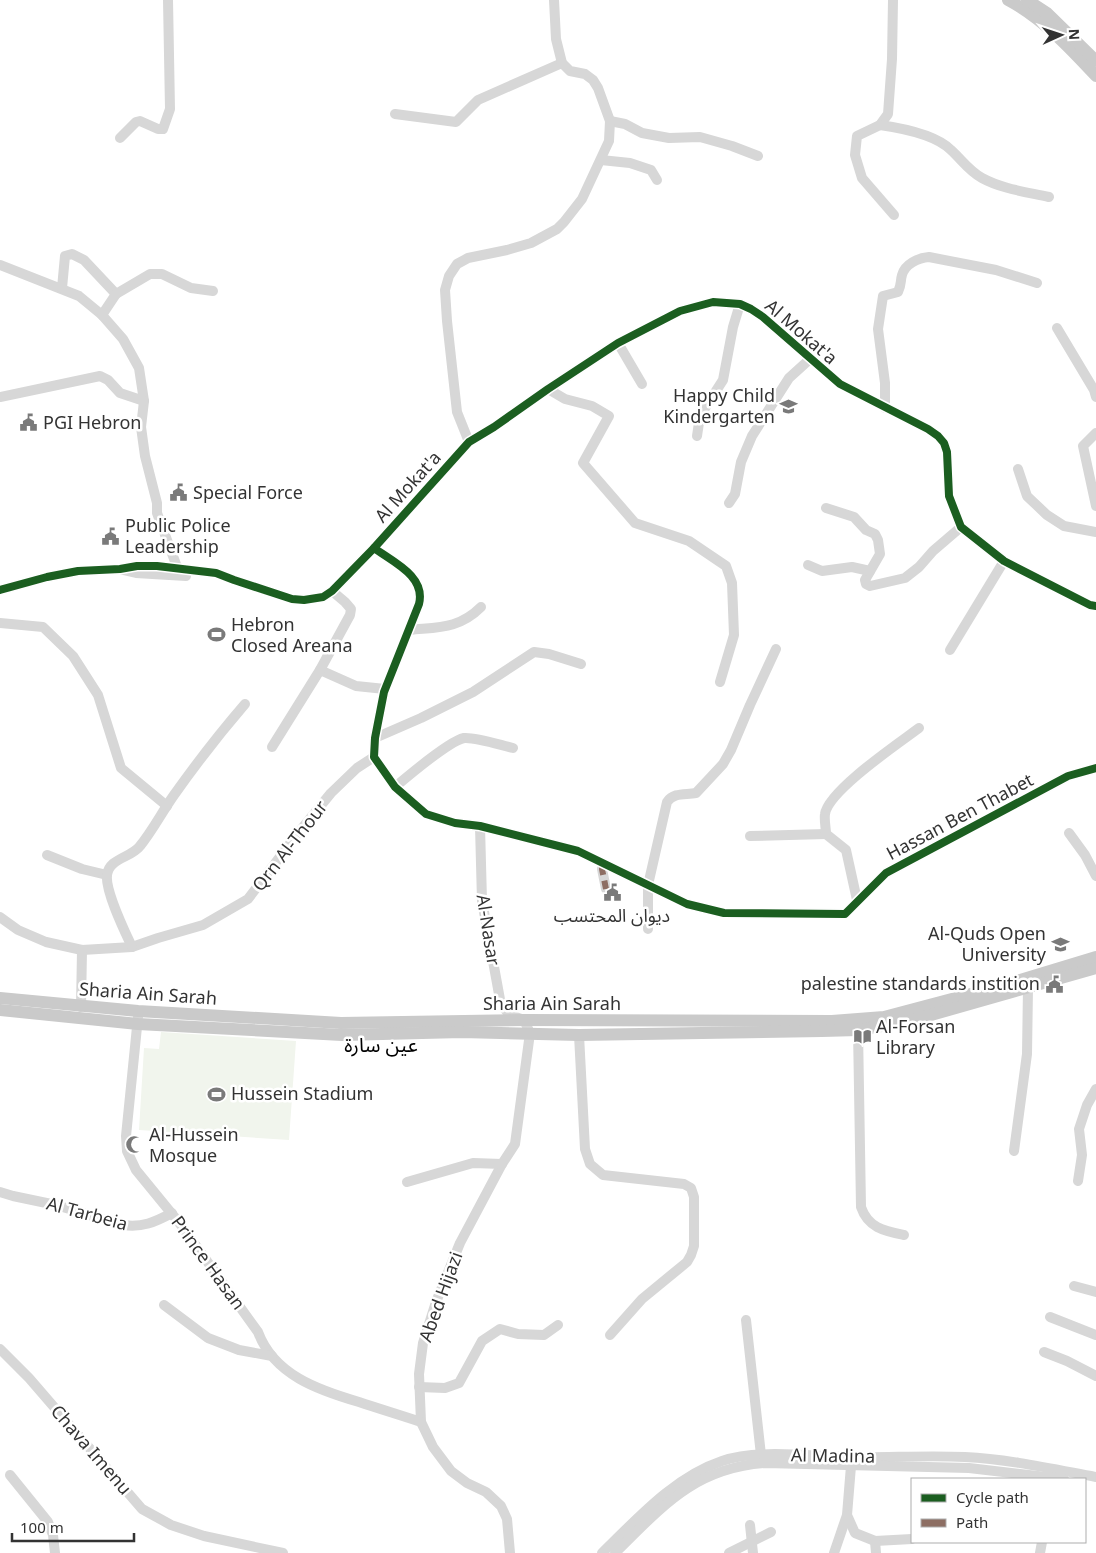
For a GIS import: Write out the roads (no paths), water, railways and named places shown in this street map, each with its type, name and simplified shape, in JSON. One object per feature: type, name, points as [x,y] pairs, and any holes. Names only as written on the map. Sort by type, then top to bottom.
[{"type":"main road","points":[[1008,0],[1022,7],[1042,23],[1070,48],[1096,76]]},
{"type":"main road","points":[[1027,0],[1047,13],[1096,61]]},
{"type":"main road","name":"Sharia Ain Sarah","points":[[0,998],[81,1007],[138,1018],[341,1023],[524,1020],[858,1020],[884,1017],[1096,957]]},
{"type":"main road","name":"Sharia Ain Sarah","points":[[0,1010],[138,1018],[342,1035],[462,1032],[579,1034],[858,1030],[910,1021],[1096,968]]},
{"type":"street","points":[[120,138],[136,122],[140,121],[158,129],[163,129],[167,121],[170,109],[168,0]]},
{"type":"street","points":[[469,442],[457,412],[445,290],[449,276],[457,264],[468,258],[531,243],[557,228],[577,207],[609,141],[610,120],[598,88],[593,80],[585,74],[570,71],[562,63],[556,39],[554,0]]},
{"type":"street","points":[[893,0],[892,59],[888,114],[880,125],[858,136],[855,155],[862,178],[894,215]]},
{"type":"street","points":[[394,114],[456,122],[478,100],[562,63]]},
{"type":"street","points":[[610,120],[625,124],[642,133],[669,138],[700,137],[758,156]]},
{"type":"street","points":[[880,125],[916,132],[939,142],[949,148],[966,167],[983,179],[1010,189],[1049,197]]},
{"type":"street","points":[[601,160],[630,163],[651,170],[657,180]]},
{"type":"street","points":[[62,288],[65,256],[72,254],[84,260],[116,294]]},
{"type":"street","points":[[885,408],[885,383],[878,329],[883,296],[898,292],[902,284],[901,276],[907,267],[919,258],[928,257],[996,270],[1038,283]]},
{"type":"street","points":[[0,265],[79,296],[102,316],[123,339],[139,368],[144,401],[141,427],[145,456],[157,503],[157,513],[181,570]]},
{"type":"street","points":[[102,316],[116,294],[150,274],[162,274],[191,288],[213,291]]},
{"type":"street","name":"Al Mokat'a","points":[[332,591],[374,548],[469,442],[618,343],[680,311],[713,302],[740,304],[763,317],[840,384],[938,436],[944,443],[947,452],[950,496],[961,528]]},
{"type":"street","points":[[697,436],[700,416],[722,380],[733,327],[740,304]]},
{"type":"street","points":[[1057,328],[1094,390],[1096,397]]},
{"type":"street","points":[[618,343],[642,384]]},
{"type":"street","points":[[729,503],[735,494],[741,462],[752,436],[789,378],[810,359]]},
{"type":"street","points":[[0,397],[96,376],[108,380],[120,393],[144,401]]},
{"type":"street","points":[[548,388],[565,399],[592,406],[609,416],[583,463],[635,523],[688,541],[726,566],[732,583],[734,635],[720,682]]},
{"type":"street","points":[[1096,433],[1083,446],[1096,506]]},
{"type":"street","points":[[1018,469],[1027,496],[1047,515],[1064,526],[1096,532]]},
{"type":"street","points":[[826,508],[854,517],[866,530],[876,536],[880,544],[880,554],[865,581],[869,586],[906,578],[933,551],[961,528],[1004,561],[1090,606],[1096,606]]},
{"type":"street","points":[[374,548],[415,579],[418,585],[420,600],[386,688],[375,738],[374,757]]},
{"type":"street","points":[[950,650],[1004,561]]},
{"type":"street","points":[[808,564],[822,571],[852,567],[870,570]]},
{"type":"street","points":[[0,590],[47,577],[78,571],[120,569],[136,574],[181,570],[218,580],[234,580],[304,600],[323,597],[332,591],[351,609],[350,615],[320,670],[272,746]]},
{"type":"street","points":[[410,630],[456,625],[473,615],[481,607]]},
{"type":"street","points":[[0,623],[43,627],[73,656],[98,695],[121,768],[167,806]]},
{"type":"street","points":[[648,930],[648,885],[666,802],[670,797],[677,794],[696,793],[723,764],[776,649]]},
{"type":"street","points":[[375,738],[473,692],[534,652],[550,654],[581,664]]},
{"type":"street","points":[[320,670],[356,686],[386,688]]},
{"type":"street","points":[[132,947],[107,882],[107,876],[112,864],[139,848],[218,736],[245,704]]},
{"type":"street","points":[[826,834],[824,814],[832,800],[865,769],[919,728]]},
{"type":"street","points":[[395,787],[439,753],[462,739],[470,738],[513,748]]},
{"type":"street","name":"Hassan Ben Thabet","points":[[374,757],[395,787],[426,814],[455,823],[480,826],[578,851],[687,904],[724,913],[845,914],[886,873],[1068,776],[1096,768]]},
{"type":"street","name":"Qrn Al-Thour","points":[[0,917],[18,930],[46,942],[82,950],[132,947],[203,925],[248,899],[331,793],[357,768],[374,757]]},
{"type":"street","name":"Al-Nasar","points":[[480,826],[482,901],[501,1005],[510,1015],[524,1020]]},
{"type":"street","points":[[1069,833],[1096,876]]},
{"type":"street","points":[[750,836],[826,834],[846,850],[857,900]]},
{"type":"street","points":[[47,855],[82,869],[107,876]]},
{"type":"street","points":[[603,863],[602,869],[606,889]]},
{"type":"street","points":[[81,1007],[82,950]]},
{"type":"street","points":[[1014,1151],[1027,1054],[1028,988]]},
{"type":"street","name":"Prince Hasan","points":[[138,1018],[126,1136],[127,1152],[136,1170],[172,1213],[258,1332],[262,1342],[272,1356],[298,1379],[323,1392],[422,1422]]},
{"type":"street","points":[[524,1020],[530,1034]]},
{"type":"street","points":[[858,1030],[861,1207],[866,1217],[874,1225],[884,1231],[904,1235]]},
{"type":"street","name":"Abed Hijazi","points":[[510,1553],[507,1519],[501,1506],[492,1496],[459,1477],[444,1464],[433,1447],[422,1422],[419,1387],[423,1343],[436,1302],[460,1242],[502,1164],[515,1144],[530,1034]]},
{"type":"street","points":[[579,1034],[585,1149],[590,1164],[603,1176],[684,1184],[694,1194],[694,1243],[691,1255],[686,1262],[642,1299],[610,1335]]},
{"type":"street","points":[[1078,1181],[1082,1155],[1079,1129],[1087,1105],[1096,1089]]},
{"type":"street","points":[[407,1182],[473,1163],[502,1164]]},
{"type":"street","name":"Al Tarbeia","points":[[0,1192],[56,1205],[134,1227],[144,1226],[172,1213]]},
{"type":"street","points":[[1074,1286],[1096,1292]]},
{"type":"street","points":[[164,1305],[208,1338],[239,1350],[272,1356]]},
{"type":"street","points":[[1050,1318],[1096,1335]]},
{"type":"street","points":[[746,1320],[761,1455]]},
{"type":"street","points":[[419,1387],[446,1388],[459,1383],[482,1340],[500,1329],[518,1334],[544,1335],[558,1325]]},
{"type":"street","name":"Chava Imenu","points":[[0,1349],[29,1378],[142,1509],[171,1525],[204,1536],[283,1553]]},
{"type":"street","points":[[1044,1352],[1096,1376]]},
{"type":"street","name":"Al Madina","points":[[602,1553],[646,1510],[680,1482],[722,1461],[741,1456],[964,1457],[1010,1462],[1096,1477]]},
{"type":"street","name":"Al Madina","points":[[615,1553],[678,1494],[711,1474],[744,1464],[969,1468],[1055,1478]]},
{"type":"street","points":[[834,1553],[847,1515],[851,1466]]},
{"type":"street","points":[[10,1475],[48,1522],[53,1535],[55,1553]]},
{"type":"street","points":[[847,1515],[855,1532],[875,1541],[911,1539]]},
{"type":"street","points":[[750,1525],[752,1548]]},
{"type":"street","points":[[730,1553],[752,1548],[771,1532]]},
{"type":"street","points":[[875,1541],[876,1553]]},
{"type":"place","name":"Happy Child Kindergarten","points":[[789,406]]},
{"type":"place","name":"PGI Hebron","points":[[29,423]]},
{"type":"place","name":"Special Force","points":[[179,493]]},
{"type":"place","name":"Public Police Leadership","points":[[111,536]]},
{"type":"place","name":"Hebron Closed Areana","points":[[217,635]]},
{"type":"place","name":"ديوان المحتسب","points":[[612,893]]},
{"type":"place","name":"Al-Quds Open University","points":[[1060,944]]},
{"type":"place","name":"palestine standards instition","points":[[1054,984]]},
{"type":"place","name":"Al-Forsan Library","points":[[862,1037]]},
{"type":"place","name":"Hussein Stadium","points":[[217,1094]]},
{"type":"place","name":"Al-Hussein Mosque","points":[[135,1145]]},
{"type":"district","name":"عين سارة","points":[[381,1045]]}]
